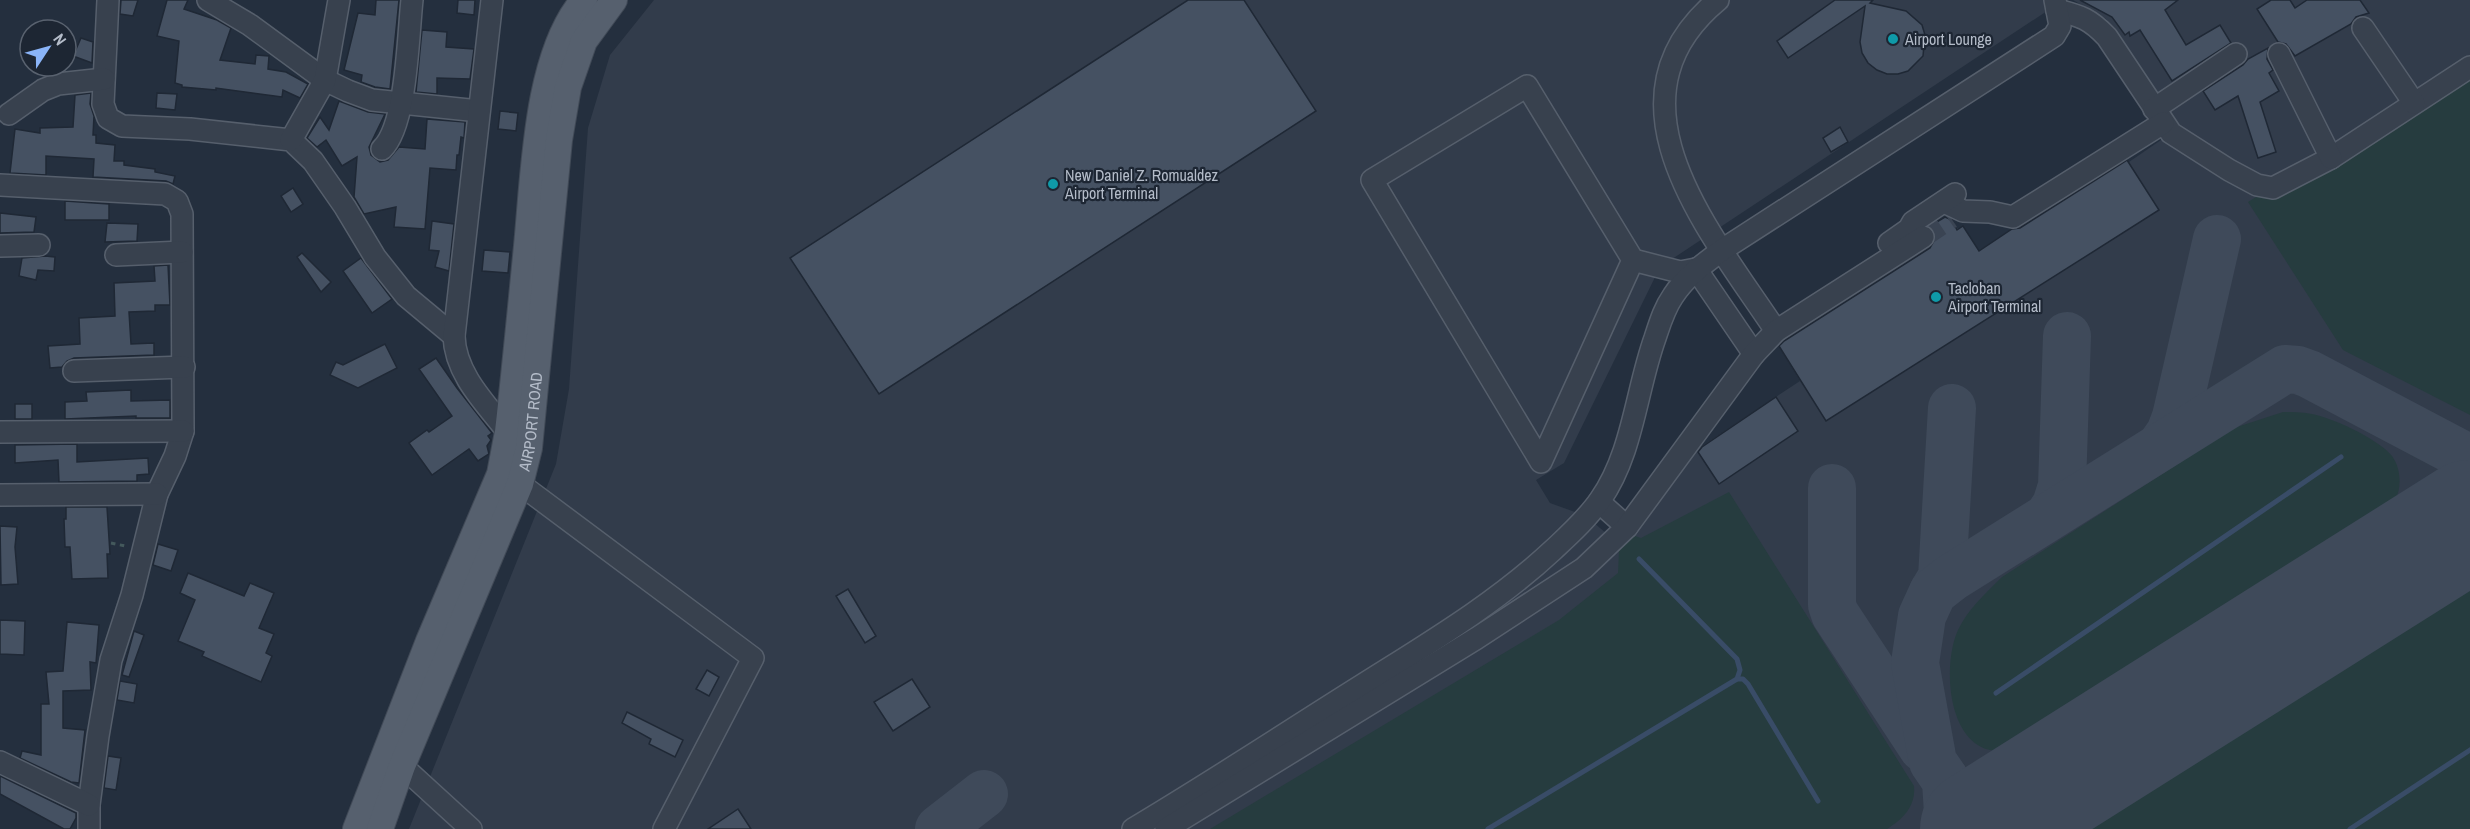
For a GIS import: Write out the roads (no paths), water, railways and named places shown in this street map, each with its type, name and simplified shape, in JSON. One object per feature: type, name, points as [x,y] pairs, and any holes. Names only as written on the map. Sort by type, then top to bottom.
[{"type":"main road","name":"AIRPORT ROAD","points":[[535,280],[538,136],[554,57],[564,30],[584,0]]},
{"type":"main road","name":"AIRPORT ROAD","points":[[380,829],[402,766],[520,484],[519,433],[535,280],[568,87],[584,41],[614,0]]},
{"type":"main road","name":"AIRPORT ROAD","points":[[356,829],[425,651],[519,433]]},
{"type":"street","points":[[108,0],[104,112],[115,123],[291,140],[312,161],[345,207],[375,257],[406,296],[454,336]]},
{"type":"street","points":[[207,0],[250,25],[326,80],[348,91],[372,100],[479,111]]},
{"type":"street","points":[[291,140],[326,80],[339,0]]},
{"type":"street","points":[[382,149],[393,135],[401,103],[412,0]]},
{"type":"street","points":[[492,0],[454,336],[454,353],[461,368],[519,433]]},
{"type":"street","points":[[1718,0],[1701,14],[1681,39],[1671,59],[1665,80],[1664,100],[1667,140],[1678,171],[1722,250],[1776,331]]},
{"type":"street","points":[[1166,829],[1472,629],[1570,534],[1599,502],[1620,463],[1663,314],[1672,297],[1696,269],[2054,36],[2060,26],[2056,5]]},
{"type":"street","points":[[2056,5],[2086,18],[2107,37],[2171,133],[2257,185],[2273,188],[2331,158],[2470,67]]},
{"type":"street","points":[[2363,28],[2414,103]]},
{"type":"street","points":[[1831,296],[1831,281],[1910,229],[1913,222],[1953,206],[2009,217],[2020,214],[2158,116],[2236,54]]},
{"type":"street","points":[[2279,54],[2331,158]]},
{"type":"street","points":[[9,114],[43,90],[51,87],[104,79]]},
{"type":"street","points":[[1633,260],[1541,462],[1372,180],[1527,86],[1633,260],[1680,272],[1696,269]]},
{"type":"street","points":[[0,185],[165,194],[172,196],[181,207],[183,431],[175,456],[157,494],[132,595],[111,660],[89,805],[89,829]]},
{"type":"street","points":[[1142,827],[1472,629],[1584,568],[1627,527],[1754,354],[1776,331],[1923,237]]},
{"type":"street","points":[[0,246],[39,245]]},
{"type":"street","points":[[116,255],[182,252]]},
{"type":"street","points":[[1696,269],[1754,354]]},
{"type":"street","points":[[74,371],[184,367]]},
{"type":"street","points":[[0,432],[183,431]]},
{"type":"street","points":[[520,484],[753,658],[664,829]]},
{"type":"street","points":[[0,495],[157,494]]},
{"type":"street","points":[[1599,502],[1627,527]]},
{"type":"street","points":[[0,762],[89,805]]},
{"type":"street","points":[[402,766],[471,829]]},
{"type":"waterway","points":[[1996,693],[2341,457]]},
{"type":"waterway","points":[[1639,559],[1737,659],[1740,670],[1737,679]]},
{"type":"waterway","points":[[1488,829],[1737,679],[1743,679],[1748,684],[1818,801]]},
{"type":"waterway","points":[[2350,829],[2470,750]]},
{"type":"tunnel","points":[[1923,237],[1951,218]]},
{"type":"place","name":"Airport Lounge","points":[[1893,39]]},
{"type":"place","name":"New Daniel Z. Romualdez Airport Terminal","points":[[1053,184]]},
{"type":"place","name":"Tacloban Airport Terminal","points":[[1936,297]]}]
